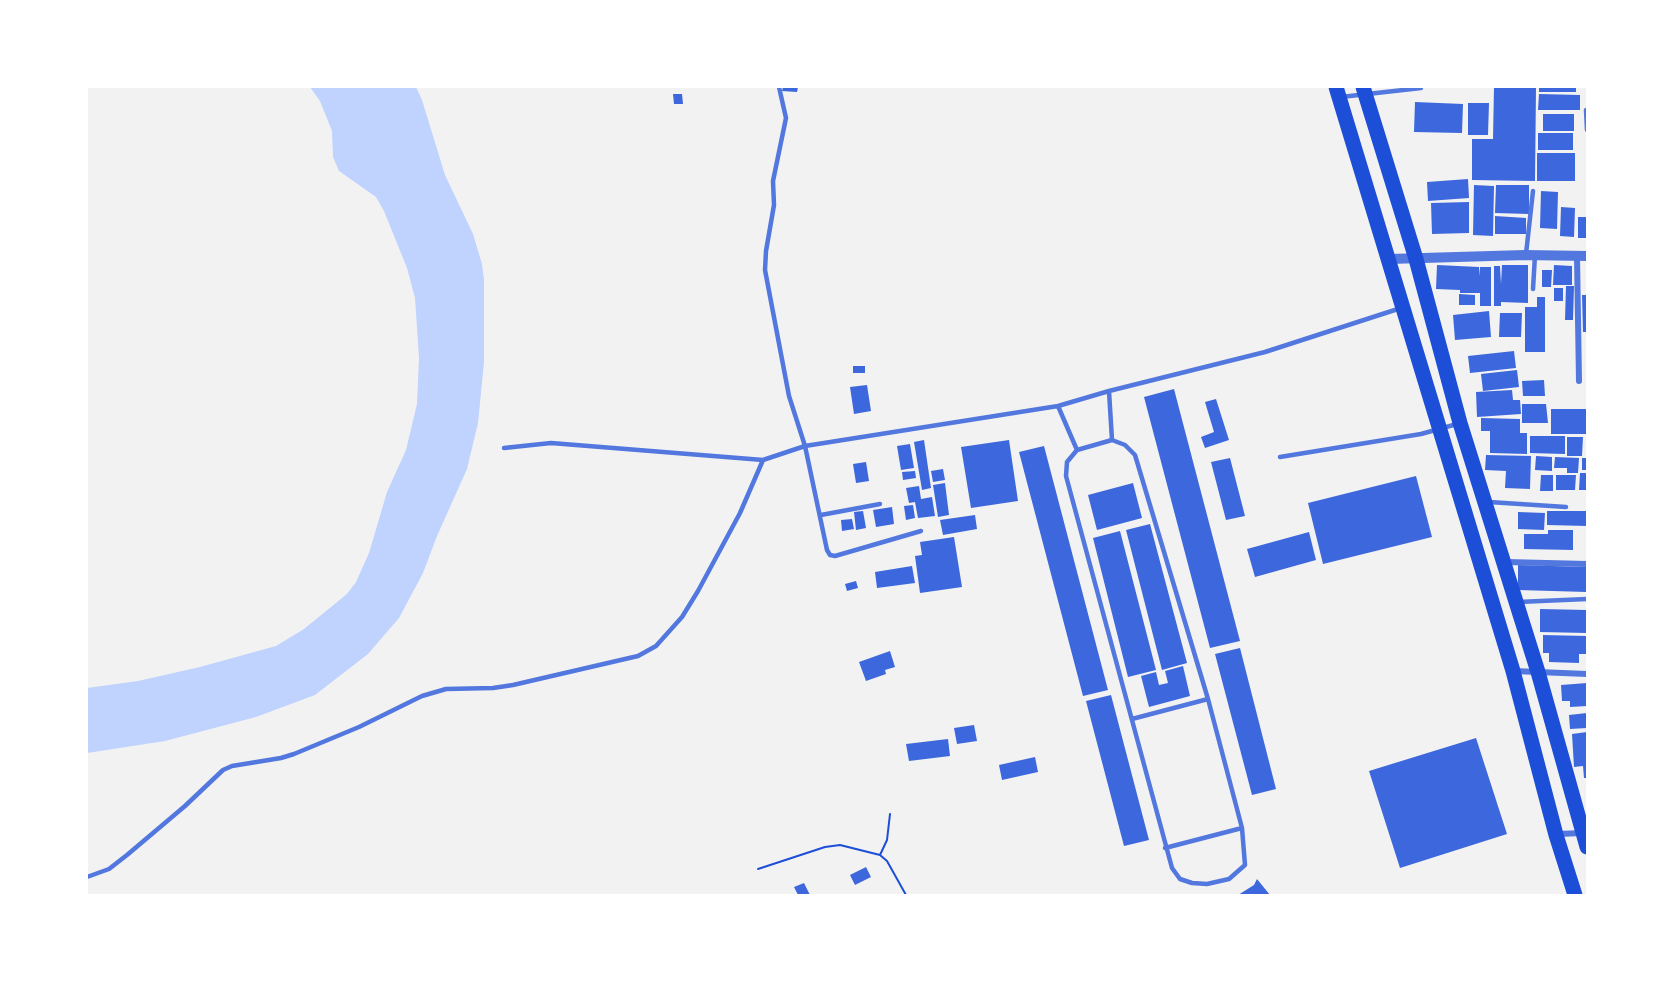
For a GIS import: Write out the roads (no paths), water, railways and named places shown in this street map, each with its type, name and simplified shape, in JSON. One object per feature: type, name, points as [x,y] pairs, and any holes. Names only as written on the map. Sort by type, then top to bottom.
[{"type":"main road","points":[[1364,91],[1416,259],[1460,423],[1538,672],[1586,838]]},
{"type":"main road","points":[[1337,92],[1513,671],[1556,835],[1575,895]]},
{"type":"street","points":[[1389,259],[1530,255],[1582,256],[1579,381]]},
{"type":"street","points":[[1502,562],[1587,564]]},
{"type":"street","points":[[1513,671],[1587,674]]},
{"type":"street","points":[[1556,835],[1586,838]]},
{"type":"lane","points":[[779,87],[786,118],[773,181],[774,205],[765,270],[789,396],[805,446],[827,550],[830,555],[835,556],[921,531]]},
{"type":"lane","points":[[1337,92],[1422,88]]},
{"type":"lane","points":[[1586,110],[1587,130]]},
{"type":"lane","points":[[1533,191],[1530,255],[1533,289]]},
{"type":"lane","points":[[504,448],[551,443],[762,460],[805,446],[1058,406],[1265,352],[1403,307]]},
{"type":"lane","points":[[1109,391],[1112,440]]},
{"type":"lane","points":[[1058,406],[1077,450]]},
{"type":"lane","points":[[1280,457],[1441,430],[1460,423]]},
{"type":"lane","points":[[1112,440],[1125,445],[1136,455],[1208,699],[1242,828],[1245,865],[1229,879],[1207,884],[1192,883],[1180,879],[1172,868],[1066,476],[1067,462],[1077,450],[1112,440]]},
{"type":"lane","points":[[87,877],[109,869],[128,855],[223,770],[232,766],[294,754],[359,727],[422,696],[446,689],[493,688],[513,685],[638,656],[656,646],[682,617],[698,591],[740,513],[762,460]]},
{"type":"lane","points":[[1484,502],[1566,507]]},
{"type":"lane","points":[[821,515],[880,504]]},
{"type":"lane","points":[[1515,602],[1587,598]]},
{"type":"lane","points":[[1132,719],[1208,699]]},
{"type":"lane","points":[[1165,848],[1242,828]]},
{"type":"water","points":[[310,87],[416,87],[422,100],[445,175],[473,234],[484,280],[484,362],[478,423],[467,469],[423,573],[399,618],[368,654],[315,695],[256,717],[165,741],[87,753],[87,688],[138,681],[276,646],[304,629],[347,594],[356,582],[369,553],[387,492],[406,450],[417,404],[419,358],[415,298],[407,268],[376,197],[339,171],[333,157],[332,131],[320,101]]}]
